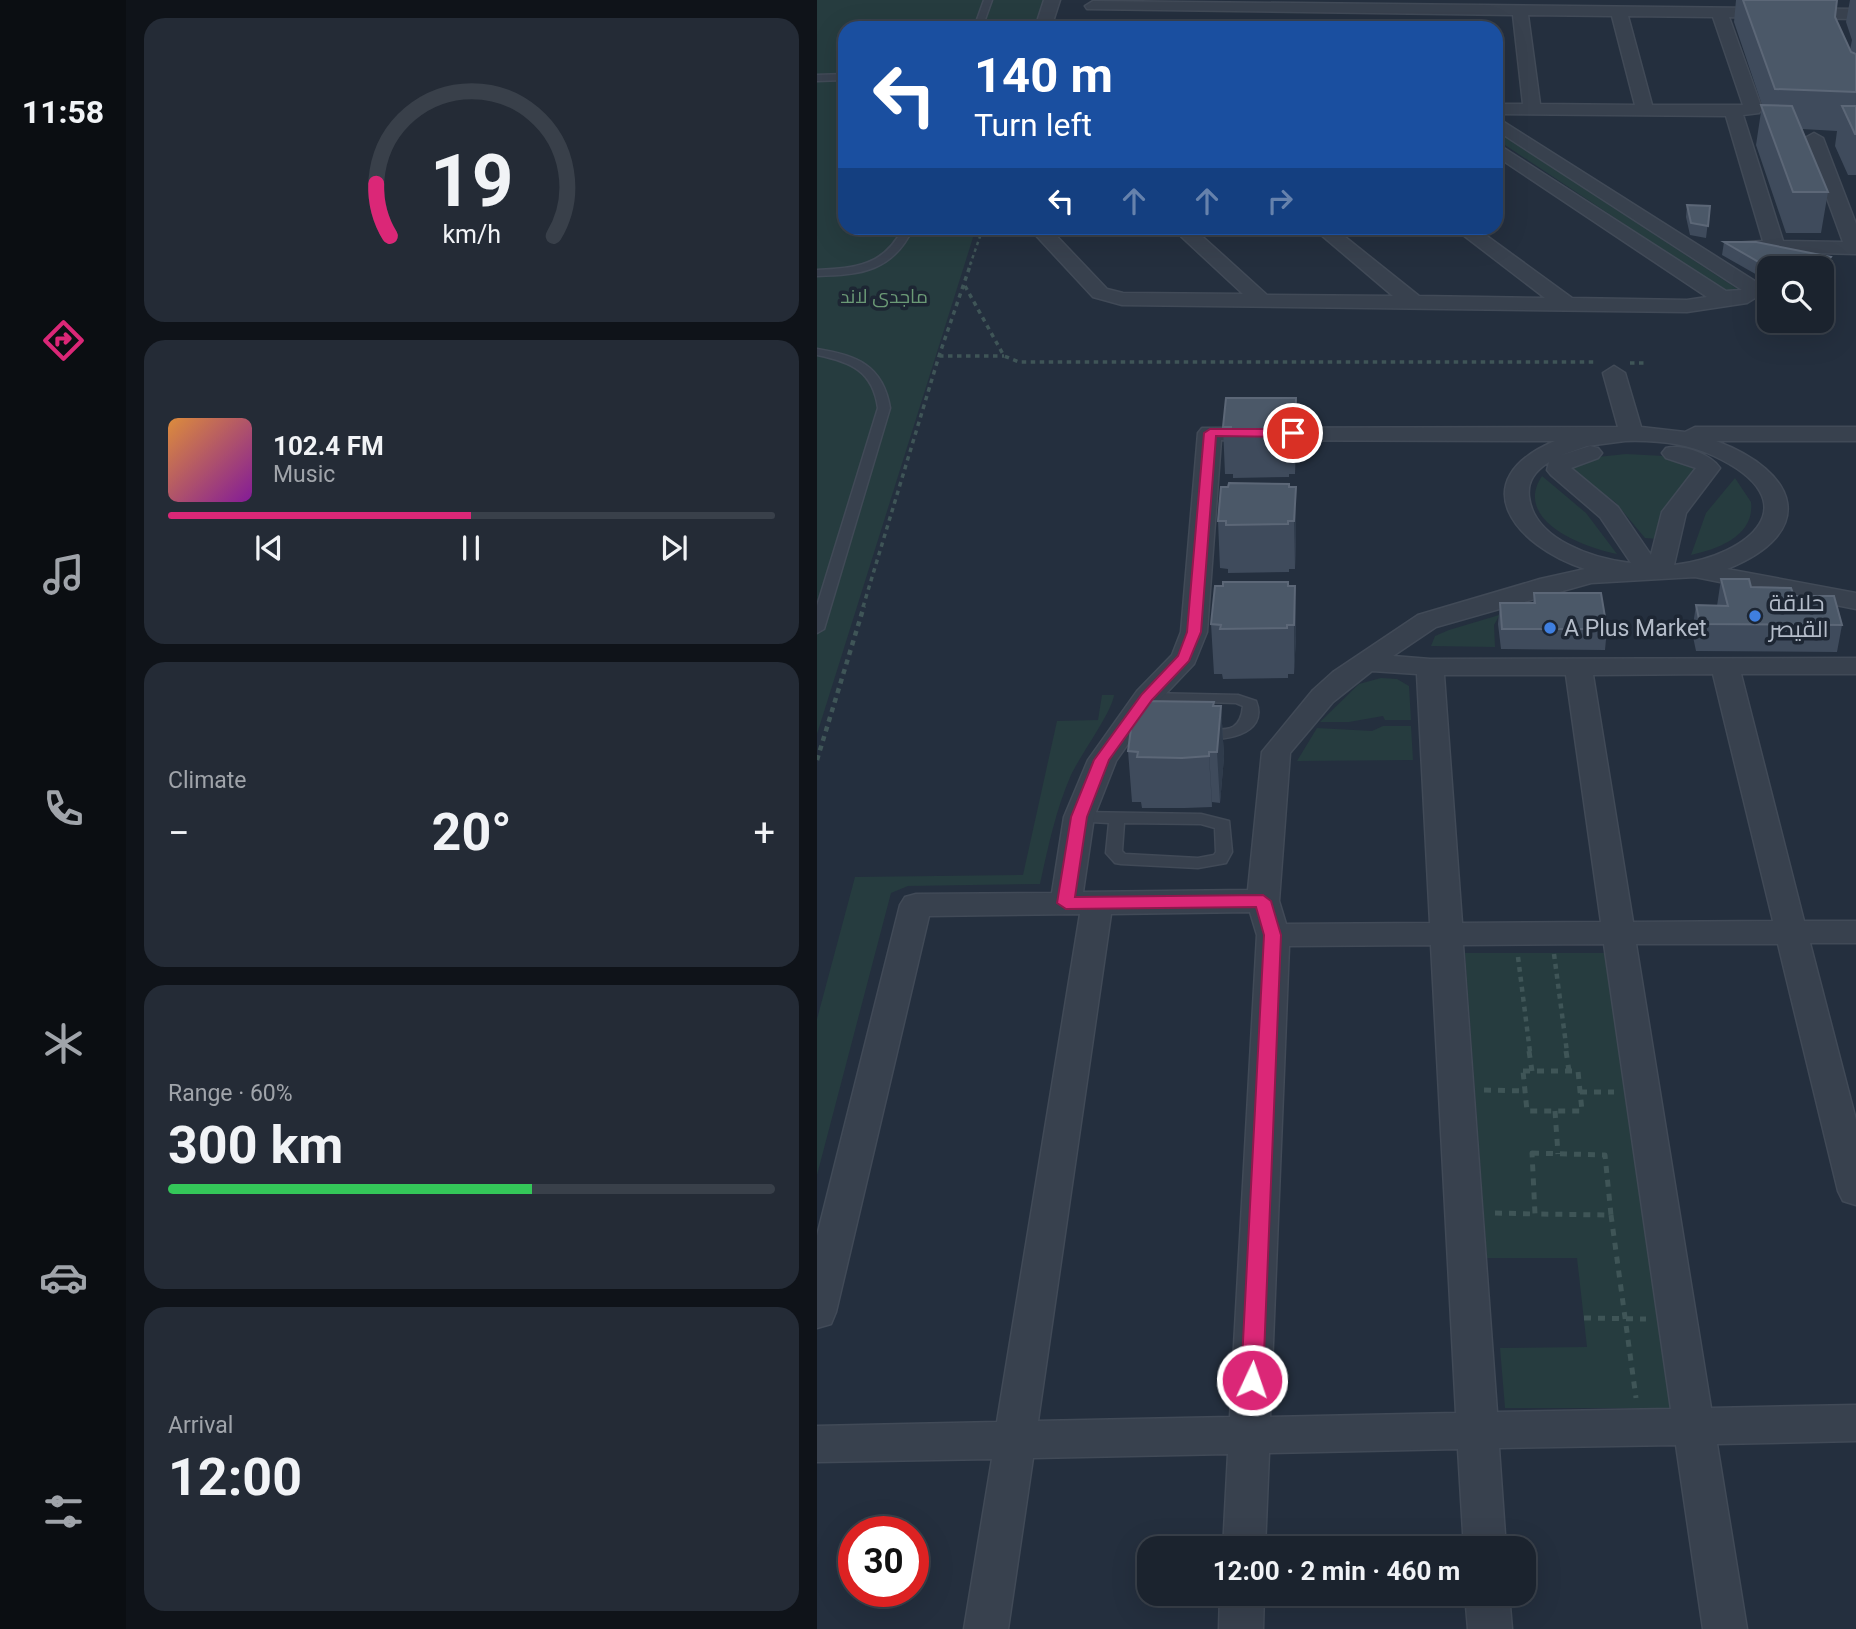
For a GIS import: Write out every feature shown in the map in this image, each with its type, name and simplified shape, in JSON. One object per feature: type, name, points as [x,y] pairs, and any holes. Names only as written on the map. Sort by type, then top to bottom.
[{"type":"street","points":[[1045,21],[1052,0]]},
{"type":"street","points":[[1093,6],[1856,14]]},
{"type":"street","points":[[1117,21],[1122,7]]},
{"type":"street","points":[[1216,21],[1219,8]]},
{"type":"street","points":[[1318,21],[1319,9]]},
{"type":"street","points":[[1418,21],[1419,9]]},
{"type":"street","points":[[1520,10],[1532,109]]},
{"type":"street","points":[[1619,11],[1645,110]]},
{"type":"street","points":[[1503,109],[1748,110],[1754,106],[1719,12]]},
{"type":"street","points":[[1831,13],[1841,32]]},
{"type":"street","points":[[1733,111],[1775,247]]},
{"type":"street","points":[[1046,235],[1100,293],[1109,297],[1702,306],[1740,299],[1753,293],[1751,287],[1503,127]]},
{"type":"street","points":[[1741,137],[1765,137]]},
{"type":"street","points":[[1687,246],[1856,248],[1821,138],[1789,138]]},
{"type":"street","points":[[1503,153],[1721,297],[1740,299]]},
{"type":"street","points":[[1190,235],[1262,301]]},
{"type":"street","points":[[1331,235],[1414,303]]},
{"type":"street","points":[[1473,235],[1568,305]]},
{"type":"street","points":[[1611,366],[1632,434]]},
{"type":"street","points":[[986,1629],[1015,1440],[1081,903],[1079,817],[1102,760],[1133,732],[1147,697],[1184,658],[1202,624],[1211,508],[1210,433],[1856,434]]},
{"type":"street","points":[[1245,1536],[1276,752],[1323,696],[1427,621],[1571,568],[1647,572],[1714,567],[1743,556],[1765,540],[1775,521],[1775,500],[1763,480],[1741,462],[1712,448],[1677,438],[1632,434],[1583,439],[1555,448],[1529,465],[1518,482],[1517,502],[1525,521],[1571,568]]},
{"type":"street","points":[[1629,448],[1666,452],[1706,464],[1708,468],[1674,512],[1647,572],[1609,512],[1559,470],[1559,464],[1594,452],[1629,448]]},
{"type":"street","points":[[1743,556],[1738,564],[1742,572],[1760,581]]},
{"type":"street","points":[[1688,571],[1760,581],[1856,601]]},
{"type":"street","points":[[1367,662],[1430,667],[1856,666]]},
{"type":"street","points":[[1430,667],[1484,1536]]},
{"type":"street","points":[[1578,667],[1725,1629]]},
{"type":"street","points":[[1725,667],[1856,1191]]},
{"type":"street","points":[[817,1312],[916,905],[1081,903],[1447,934],[1856,932]]},
{"type":"street","points":[[817,1444],[1856,1423]]},
{"type":"street","points":[[1241,1629],[1242,1606]]},
{"type":"street","points":[[1488,1606],[1490,1629]]},
{"type":"lane","points":[[981,21],[989,0]]},
{"type":"lane","points":[[817,78],[838,77]]},
{"type":"lane","points":[[817,273],[860,269],[887,259],[899,248],[904,235]]},
{"type":"lane","points":[[817,352],[842,357],[869,370],[882,390],[884,408],[817,629]]},
{"type":"lane","points":[[1147,697],[1238,699],[1251,704],[1249,724],[1242,730],[1219,734],[1182,733]]},
{"type":"lane","points":[[1079,817],[1117,818],[1215,821],[1223,825],[1224,852],[1220,859],[1198,863],[1121,859],[1114,853],[1117,818]]},
{"type":"path","points":[[817,760],[939,356],[981,235]]},
{"type":"path","points":[[965,286],[1004,356]]},
{"type":"path","points":[[939,356],[1004,356],[1019,362],[1611,366],[1646,362]]},
{"type":"path","points":[[1518,953],[1532,1071]]},
{"type":"path","points":[[1554,953],[1569,1071]]},
{"type":"path","points":[[1523,1071],[1532,1071],[1578,1071],[1582,1111],[1527,1111],[1523,1071]]},
{"type":"path","points":[[1475,1090],[1526,1091]]},
{"type":"path","points":[[1580,1091],[1625,1092]]},
{"type":"path","points":[[1555,1111],[1558,1154]]},
{"type":"path","points":[[1535,1214],[1532,1153],[1605,1155],[1637,1408]]},
{"type":"path","points":[[1484,1213],[1611,1215]]},
{"type":"path","points":[[1584,1318],[1659,1319]]},
{"type":"green space","name":"ماجدی لاند","points":[[817,0],[1045,0],[1039,21],[838,21],[838,235],[974,235],[817,734]]},
{"type":"green space","points":[[1503,136],[1740,291],[1728,293],[1503,144]]},
{"type":"green space","points":[[1626,454],[1664,456],[1700,466],[1659,539],[1645,538],[1615,502],[1566,468],[1597,457]]},
{"type":"green space","points":[[1542,476],[1586,513],[1617,554],[1571,539],[1544,519],[1537,506],[1535,492]]},
{"type":"green space","points":[[1735,478],[1751,502],[1751,514],[1747,524],[1723,545],[1691,555],[1706,513]]},
{"type":"green space","points":[[1546,601],[1499,616],[1494,625],[1495,647],[1431,646],[1435,636],[1449,630]]},
{"type":"green space","points":[[1381,678],[1397,679],[1409,686],[1411,720],[1385,720],[1383,716],[1349,722],[1320,722],[1359,684]]},
{"type":"green space","points":[[1102,695],[1114,695],[1108,712],[1071,775],[1053,828],[1040,884],[908,886],[891,893],[817,1175],[817,1019],[855,877],[1023,875],[1057,721],[1098,720]]},
{"type":"green space","points":[[1383,726],[1411,726],[1413,760],[1297,761],[1317,728],[1372,731]]},
{"type":"green space","points":[[1465,953],[1605,953],[1672,1408],[1505,1408],[1500,1348],[1587,1347],[1577,1258],[1487,1258]]},
{"type":"building","points":[[1743,0],[1837,0],[1835,17],[1851,52],[1856,54],[1856,92],[1775,89]]},
{"type":"building","points":[[1761,105],[1792,106],[1828,192],[1793,192]]},
{"type":"building","points":[[1842,106],[1856,106],[1856,134],[1855,134]]},
{"type":"building","points":[[1687,205],[1710,206],[1708,226],[1691,223]]},
{"type":"building","points":[[1724,242],[1756,242],[1826,256],[1757,256],[1757,261]]},
{"type":"building","points":[[1226,398],[1296,398],[1295,428],[1231,431],[1231,427],[1223,427]]},
{"type":"building","points":[[1229,483],[1289,484],[1289,487],[1296,487],[1294,521],[1288,521],[1288,524],[1226,525],[1226,521],[1218,521],[1221,487],[1228,487]]},
{"type":"building","points":[[1721,579],[1749,579],[1751,587],[1791,588],[1794,596],[1834,596],[1842,625],[1700,624],[1696,605],[1728,606]]},
{"type":"building","points":[[1223,582],[1288,582],[1288,586],[1295,586],[1294,625],[1287,625],[1287,628],[1220,629],[1221,625],[1211,624],[1215,586],[1223,586]]},
{"type":"building","points":[[1534,593],[1601,593],[1607,629],[1502,629],[1500,603],[1535,603]]},
{"type":"building","points":[[1143,701],[1214,702],[1213,706],[1221,706],[1217,752],[1209,752],[1209,756],[1182,758],[1137,757],[1138,752],[1128,751],[1134,706],[1143,706]]},
{"type":"place","name":"حلاقة القيصر","points":[[1755,616]]},
{"type":"place","name":"A Plus Market","points":[[1550,628]]},
{"type":"route","points":[[1252,1380],[1273,935],[1263,901],[1066,903],[1079,817],[1102,760],[1120,731],[1147,697],[1184,658],[1194,632],[1210,433],[1293,433]]}]
